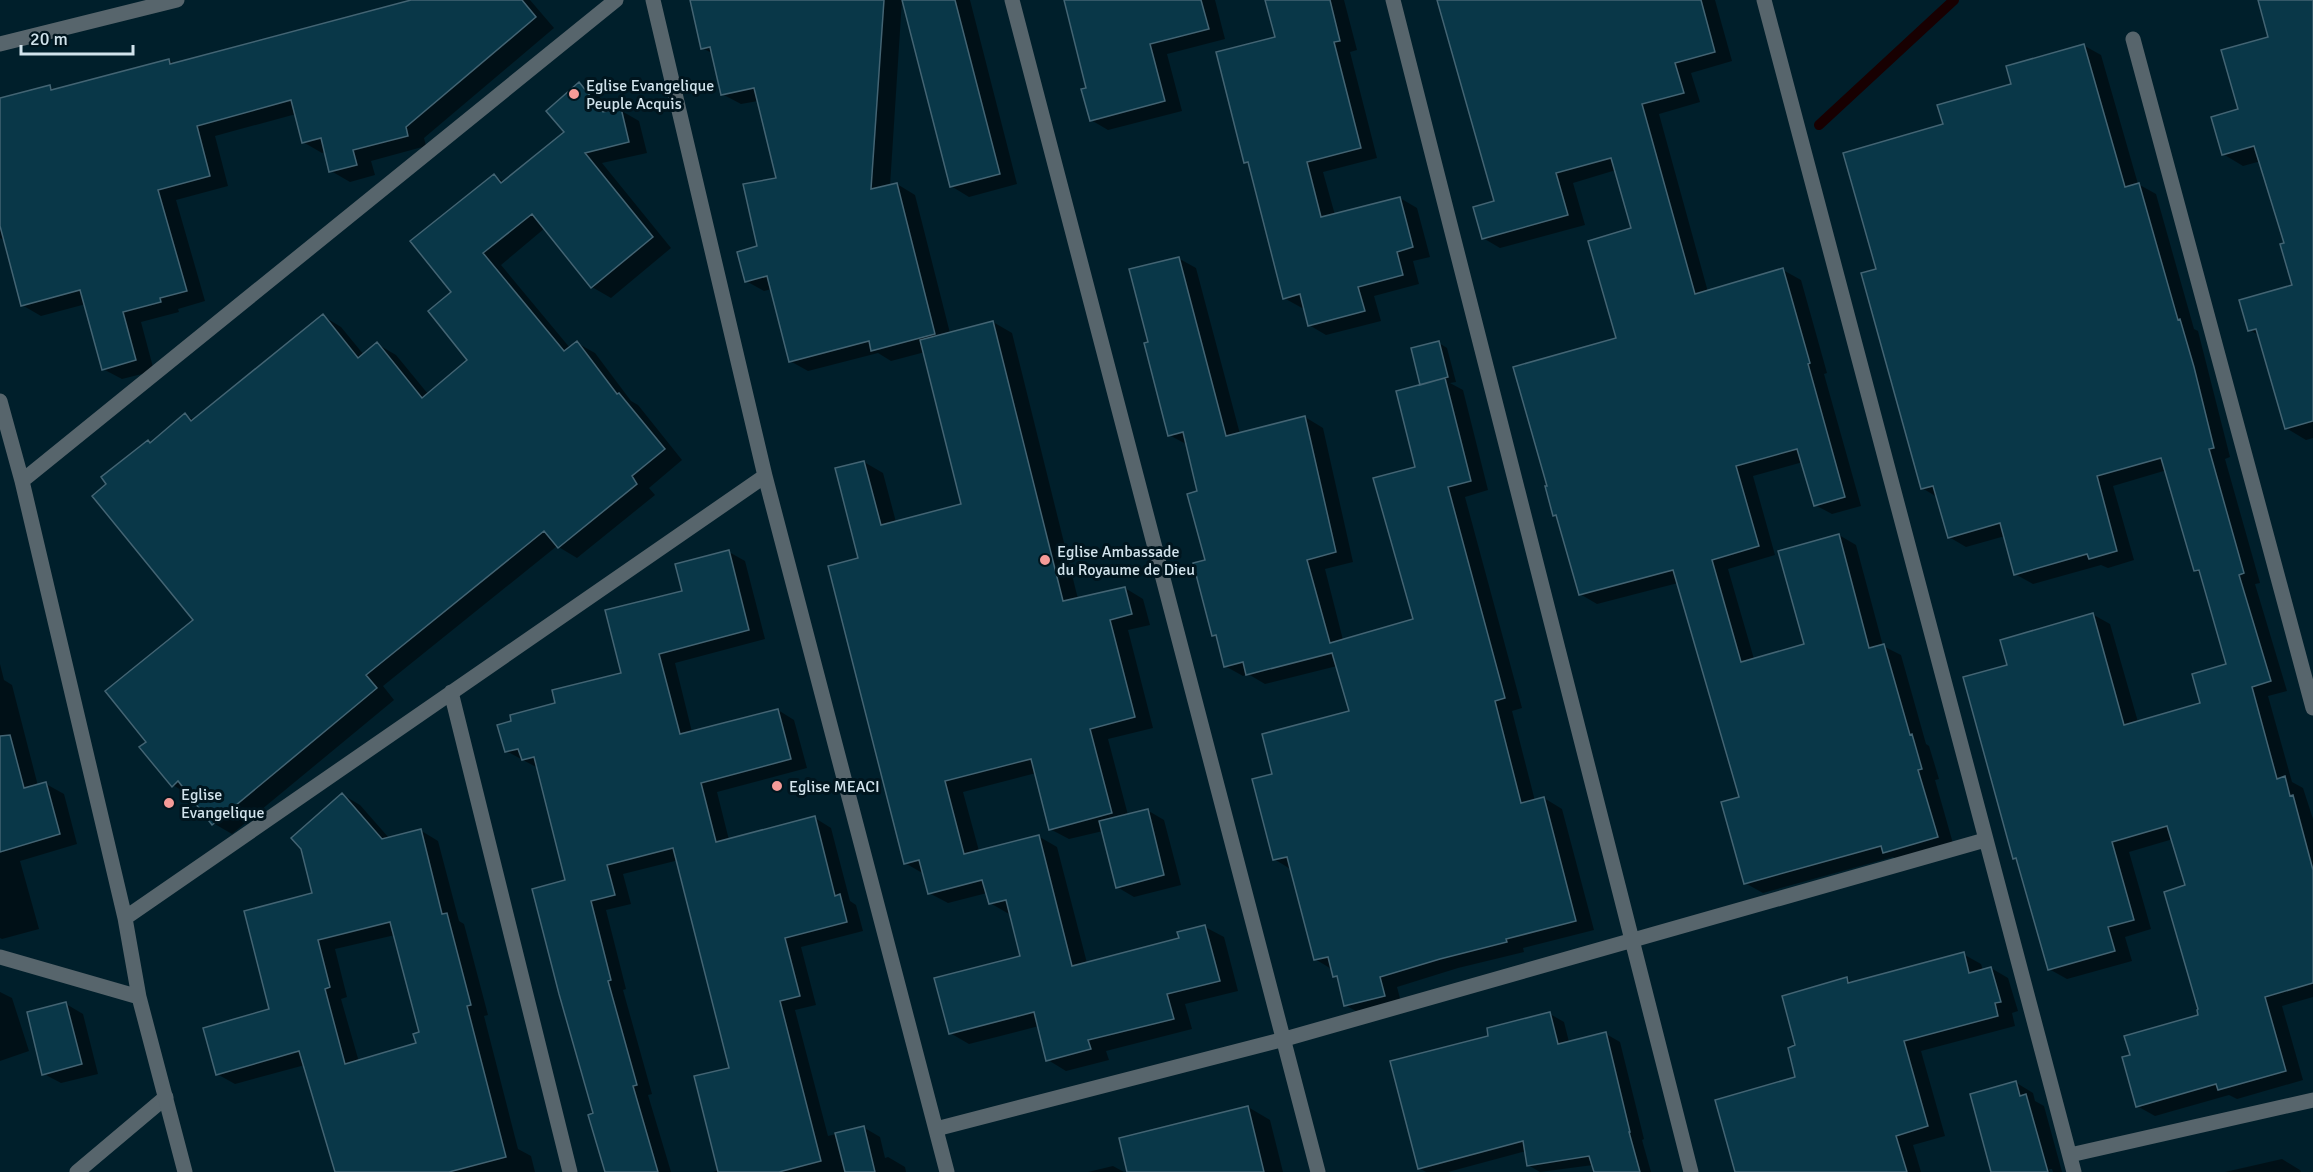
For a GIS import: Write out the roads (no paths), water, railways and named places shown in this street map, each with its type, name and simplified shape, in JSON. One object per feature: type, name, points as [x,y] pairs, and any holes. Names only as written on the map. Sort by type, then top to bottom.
[{"type":"street","points":[[0,44],[177,0]]},
{"type":"street","points":[[22,481],[616,0]]},
{"type":"street","points":[[653,0],[765,476],[947,1172]]},
{"type":"street","points":[[1012,0],[1318,1172]]},
{"type":"street","points":[[1393,0],[1691,1172]]},
{"type":"street","points":[[1764,0],[2074,1172]]},
{"type":"street","points":[[2133,39],[2313,708]]},
{"type":"street","points":[[0,401],[22,481],[125,918],[139,997],[185,1172]]},
{"type":"street","points":[[125,918],[765,476]]},
{"type":"street","points":[[451,692],[570,1172]]},
{"type":"street","points":[[936,1129],[1285,1039],[1985,840]]},
{"type":"street","points":[[0,957],[139,997]]},
{"type":"street","points":[[77,1172],[166,1097]]},
{"type":"street","points":[[2070,1155],[2313,1100]]},
{"type":"waterway","points":[[1819,125],[1954,0]]},
{"type":"place","name":"Eglise Evangelique Peuple Acquis","points":[[574,94]]},
{"type":"place","name":"Eglise Ambassade du Royaume de Dieu","points":[[1045,560]]},
{"type":"place","name":"Eglise MEACI","points":[[777,786]]},
{"type":"place","name":"Eglise Evangelique","points":[[169,803]]}]
